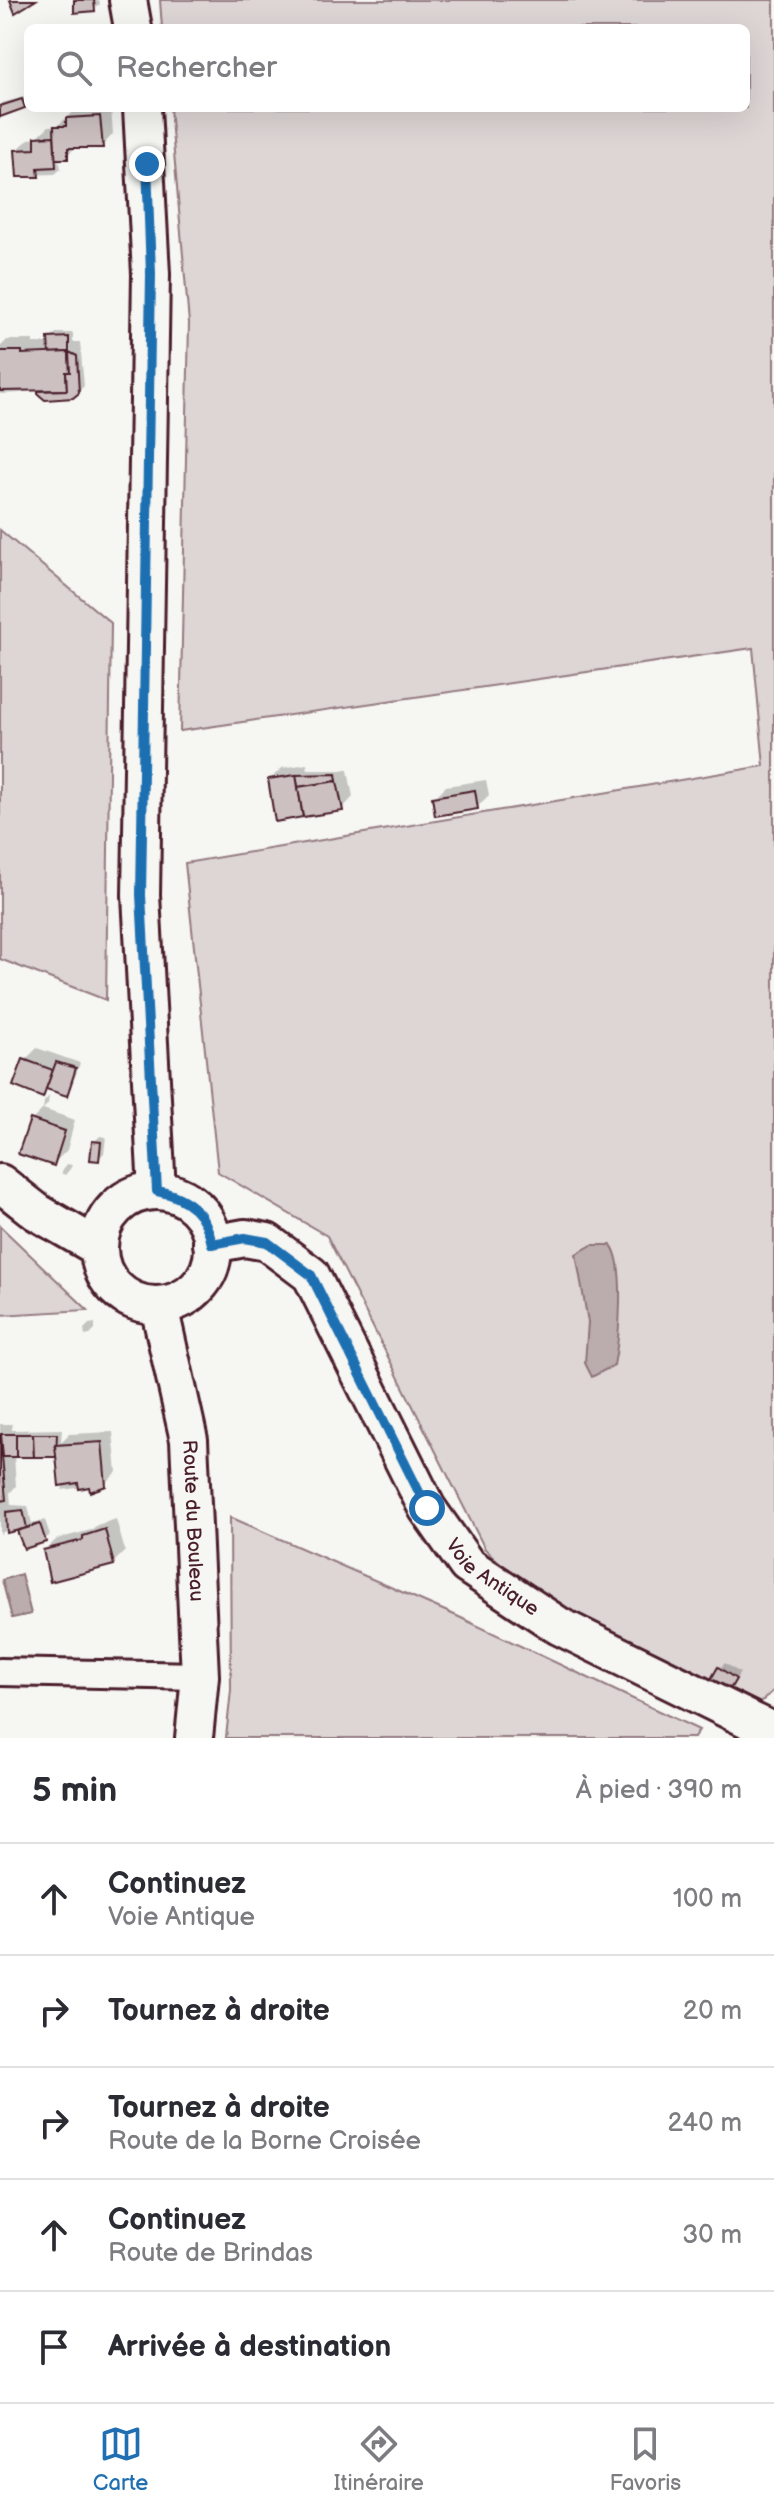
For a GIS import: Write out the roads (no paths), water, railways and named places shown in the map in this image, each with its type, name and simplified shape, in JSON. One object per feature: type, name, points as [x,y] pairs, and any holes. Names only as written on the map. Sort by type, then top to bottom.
[{"type":"main road","points":[[128,0],[132,24]]},
{"type":"main road","points":[[142,112],[151,274],[141,895],[157,1191]]},
{"type":"main road","points":[[0,1183],[37,1212],[99,1248]]},
{"type":"main road","points":[[157,1191],[189,1201],[201,1213],[209,1228],[212,1244],[211,1262],[204,1279],[192,1293],[177,1302],[159,1306],[141,1304],[124,1296],[110,1283],[102,1267],[99,1248],[101,1230],[110,1214],[123,1201],[139,1193],[157,1191]]},
{"type":"main road","name":"Voie Antique","points":[[212,1244],[245,1238],[267,1242],[311,1275],[427,1508],[467,1565],[559,1626],[774,1732]]},
{"type":"main road","name":"Route du Bouleau","points":[[159,1306],[189,1440],[200,1676],[194,1738]]},
{"type":"street","points":[[0,1672],[200,1676]]}]
